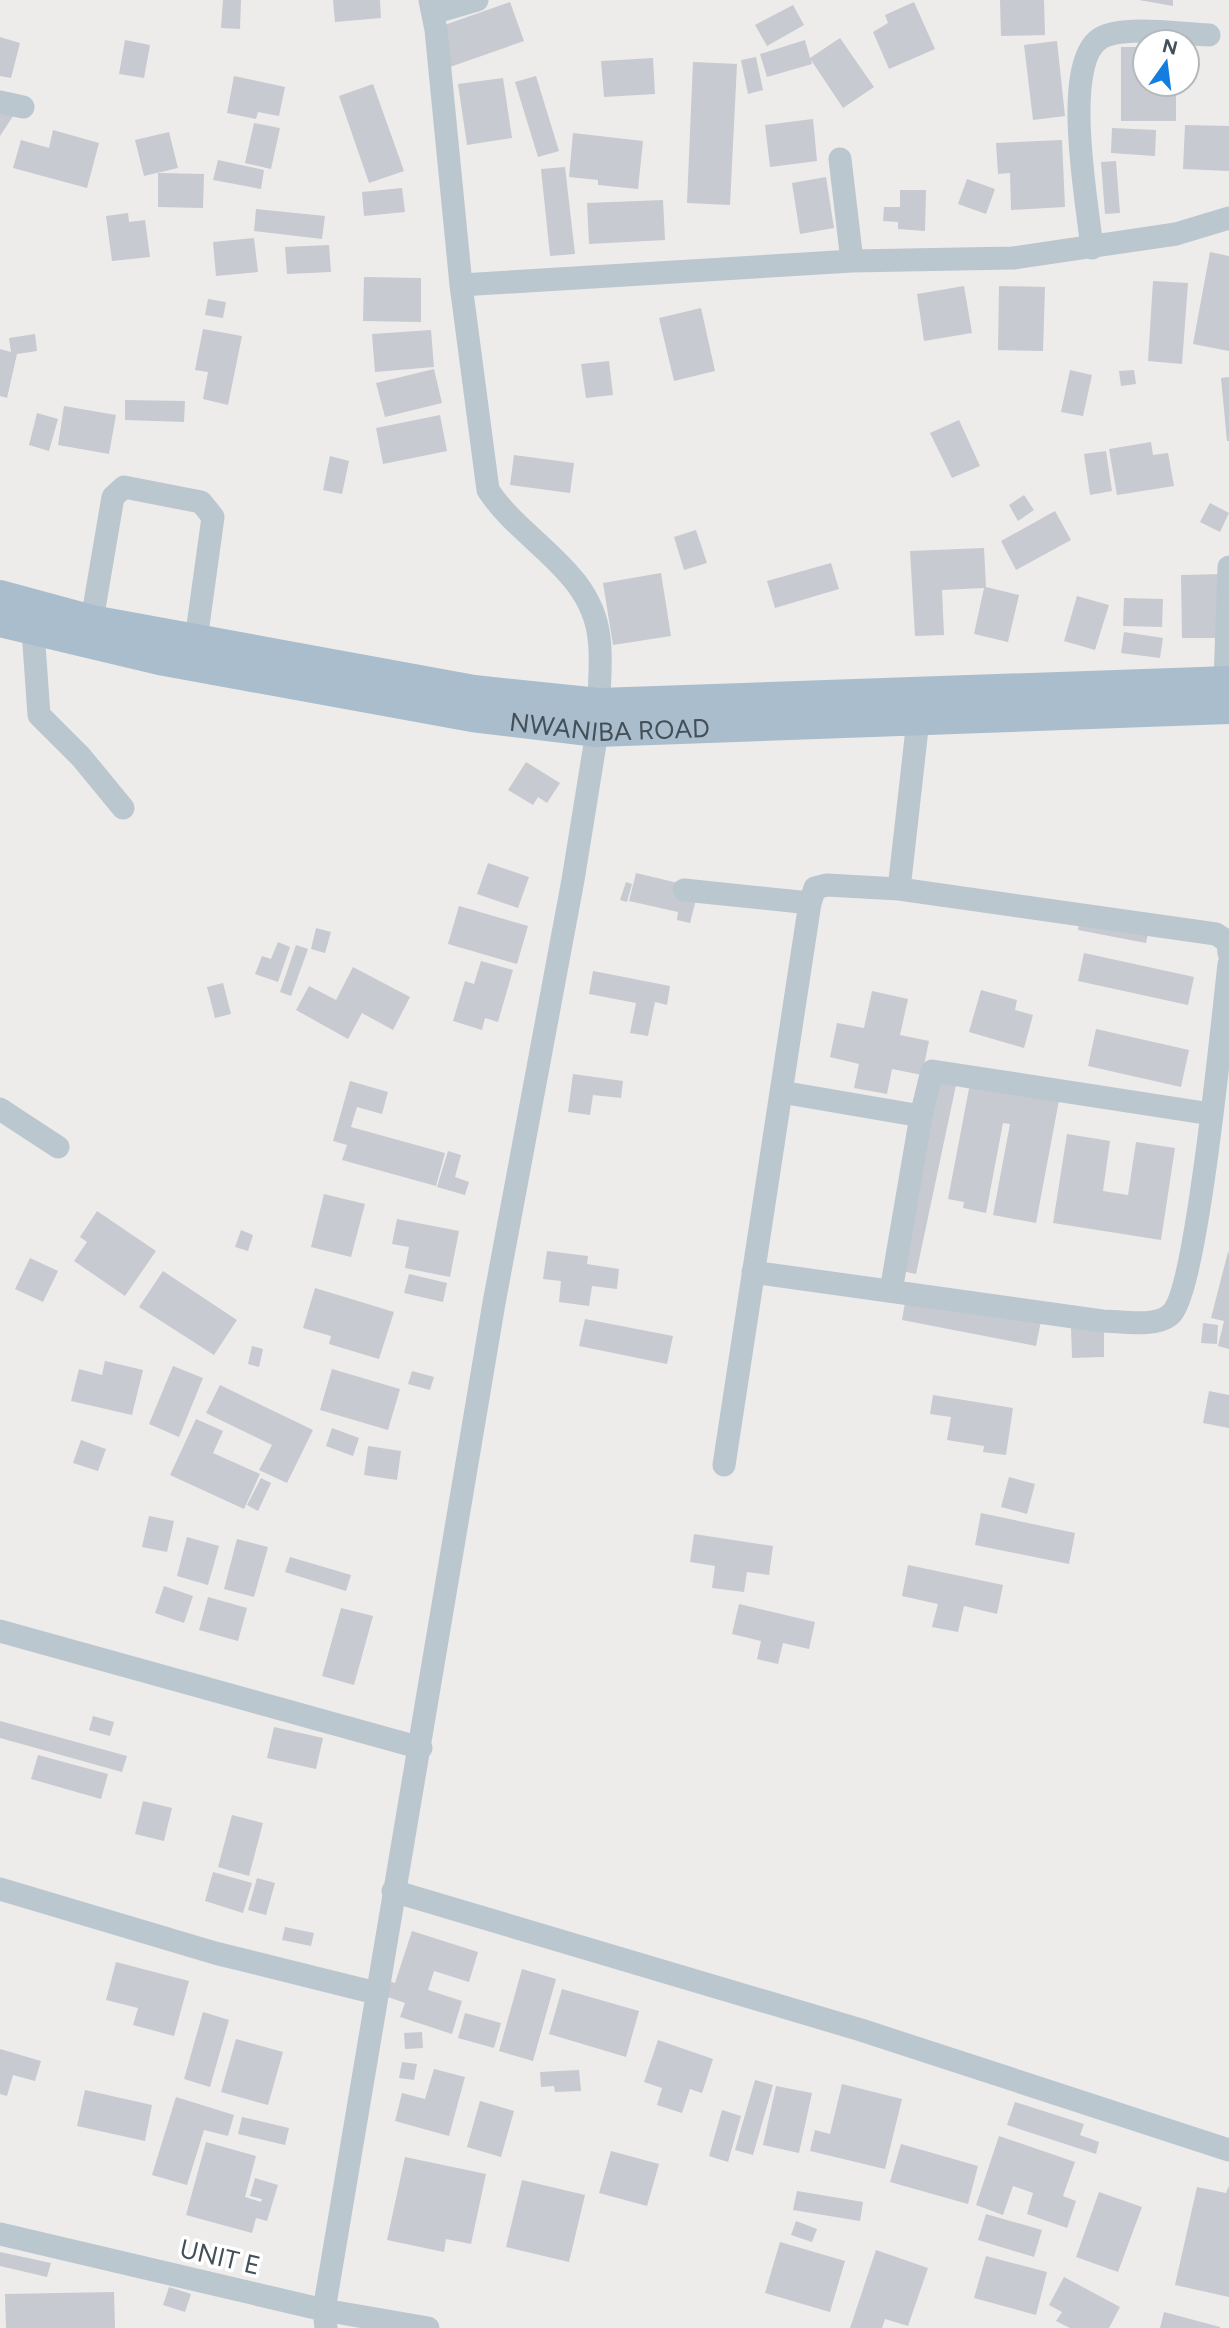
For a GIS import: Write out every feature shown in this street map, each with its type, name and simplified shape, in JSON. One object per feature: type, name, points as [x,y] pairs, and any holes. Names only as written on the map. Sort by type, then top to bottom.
[{"type":"main road","points":[[0,595],[92,620],[474,690],[598,718],[1228,691]]},
{"type":"main road","name":"NWANIBA ROAD","points":[[0,622],[159,660],[472,717],[918,720],[1228,691]]},
{"type":"street","points":[[325,2319],[393,1891],[421,1748],[494,1303],[573,880],[598,718],[599,638],[592,609],[576,580],[499,506],[488,489],[461,285],[431,6],[477,0]]},
{"type":"street","points":[[1092,248],[1079,103],[1090,48],[1102,37],[1135,32],[1209,35]]},
{"type":"street","points":[[0,102],[23,107]]},
{"type":"street","points":[[840,159],[852,261]]},
{"type":"street","points":[[461,285],[852,261],[1013,258],[1176,234],[1229,218]]},
{"type":"street","points":[[92,620],[113,497],[124,487],[201,502],[214,517],[196,639]]},
{"type":"street","points":[[1228,691],[1229,567]]},
{"type":"street","points":[[33,631],[39,715],[82,757],[123,808]]},
{"type":"street","points":[[899,889],[918,720]]},
{"type":"street","points":[[724,1465],[810,903],[815,888],[827,885],[899,889],[1216,934],[1228,942],[1229,953]]},
{"type":"street","points":[[684,891],[810,903]]},
{"type":"street","points":[[753,1272],[1102,1321],[1143,1322],[1170,1316],[1181,1301],[1198,1218],[1229,964]]},
{"type":"street","points":[[891,1291],[920,1116],[932,1071],[940,1070],[1211,1114]]},
{"type":"street","points":[[781,1092],[920,1116]]},
{"type":"street","points":[[0,1109],[58,1147]]},
{"type":"street","points":[[0,1631],[421,1748]]},
{"type":"street","points":[[0,1889],[215,1953],[376,1993]]},
{"type":"street","points":[[393,1891],[861,2030],[1229,2150]]},
{"type":"street","name":"UNIT E","points":[[0,2234],[325,2319],[428,2328]]},
{"type":"building","points":[[223,0],[241,0],[240,29],[221,28]]},
{"type":"building","points":[[333,0],[380,0],[381,18],[335,22]]},
{"type":"building","points":[[1000,0],[1044,0],[1045,35],[1001,36]]},
{"type":"building","points":[[1139,0],[1173,0],[1173,6]]},
{"type":"building","points":[[510,2],[524,41],[447,68],[433,29]]},
{"type":"building","points":[[914,2],[935,49],[889,69],[873,32],[888,23],[885,15]]},
{"type":"building","points":[[793,5],[804,25],[767,46],[755,25]]},
{"type":"building","points":[[0,37],[20,43],[11,78],[0,76]]},
{"type":"building","points":[[840,38],[874,87],[843,108],[811,60],[812,64],[767,77],[760,54],[805,40],[810,58]]},
{"type":"building","points":[[125,40],[150,45],[144,78],[119,74]]},
{"type":"building","points":[[1057,41],[1065,116],[1033,120],[1024,45]]},
{"type":"building","points":[[1121,47],[1131,47],[1131,98],[1176,98],[1176,121],[1121,121]]},
{"type":"building","points":[[756,57],[763,90],[748,94],[741,60]]},
{"type":"building","points":[[653,58],[655,94],[604,97],[601,61]]},
{"type":"building","points":[[693,62],[737,64],[730,205],[687,203]]},
{"type":"building","points":[[234,76],[285,87],[279,116],[258,112],[256,119],[227,113]]},
{"type":"building","points":[[536,76],[559,151],[538,157],[515,82]]},
{"type":"building","points":[[503,78],[512,138],[467,145],[458,84]]},
{"type":"building","points":[[373,84],[404,171],[369,183],[339,96]]},
{"type":"building","points":[[0,95],[19,107],[0,136]]},
{"type":"building","points":[[813,119],[817,161],[770,167],[765,125]]},
{"type":"building","points":[[254,123],[280,128],[271,169],[245,163]]},
{"type":"building","points":[[1185,125],[1229,126],[1229,171],[1183,169]]},
{"type":"building","points":[[1112,128],[1156,130],[1155,156],[1111,153]]},
{"type":"building","points":[[53,130],[99,143],[87,188],[13,168],[21,140],[49,148]]},
{"type":"building","points":[[169,132],[178,168],[144,176],[135,140]]},
{"type":"building","points":[[573,133],[643,141],[638,189],[598,185],[598,180],[569,177]]},
{"type":"building","points":[[1062,140],[1065,207],[1011,210],[1010,173],[998,174],[996,143]]},
{"type":"building","points":[[218,160],[264,170],[261,189],[213,180]]},
{"type":"building","points":[[1116,161],[1120,213],[1105,214],[1101,162]]},
{"type":"building","points":[[565,167],[575,254],[550,256],[541,169]]},
{"type":"building","points":[[158,173],[204,174],[203,208],[158,207]]},
{"type":"building","points":[[826,177],[834,228],[800,234],[792,183]]},
{"type":"building","points":[[967,179],[995,189],[986,214],[958,204]]},
{"type":"building","points":[[402,188],[405,212],[364,216],[362,192]]},
{"type":"building","points":[[900,190],[926,190],[925,231],[898,229],[898,222],[883,221],[884,207],[900,207]]},
{"type":"building","points":[[663,200],[665,240],[589,244],[587,203]]},
{"type":"building","points":[[256,209],[325,216],[322,239],[254,231]]},
{"type":"building","points":[[128,213],[129,222],[145,220],[150,257],[112,261],[106,216]]},
{"type":"building","points":[[254,238],[258,272],[216,276],[213,242]]},
{"type":"building","points":[[329,245],[331,272],[287,274],[285,247]]},
{"type":"building","points":[[1210,252],[1229,256],[1229,351],[1193,344]]},
{"type":"building","points":[[364,277],[421,278],[421,322],[363,321]]},
{"type":"building","points":[[1153,281],[1188,283],[1182,364],[1148,361]]},
{"type":"building","points":[[964,286],[972,333],[924,341],[917,294]]},
{"type":"building","points":[[999,286],[1045,287],[1043,351],[998,350]]},
{"type":"building","points":[[208,299],[226,302],[223,318],[205,315]]},
{"type":"building","points":[[701,308],[715,371],[674,381],[659,318]]},
{"type":"building","points":[[203,329],[242,336],[228,405],[203,399],[208,372],[195,370]]},
{"type":"building","points":[[431,330],[434,367],[375,372],[372,334]]},
{"type":"building","points":[[35,334],[37,351],[17,354],[7,398],[0,396],[0,349],[11,352],[9,338]]},
{"type":"building","points":[[609,361],[613,395],[586,398],[581,364]]},
{"type":"building","points":[[434,369],[442,403],[385,417],[376,383]]},
{"type":"building","points":[[1070,370],[1092,375],[1083,416],[1061,412]]},
{"type":"building","points":[[1134,370],[1136,384],[1121,386],[1119,371]]},
{"type":"building","points":[[1229,377],[1229,441],[1227,441],[1221,378]]},
{"type":"building","points":[[125,400],[185,401],[184,422],[125,420]]},
{"type":"building","points":[[64,406],[116,415],[109,454],[58,445]]},
{"type":"building","points":[[37,413],[58,419],[49,451],[29,445]]},
{"type":"building","points":[[440,415],[447,451],[383,464],[376,428]]},
{"type":"building","points":[[959,420],[980,466],[952,478],[930,433]]},
{"type":"building","points":[[1151,442],[1153,455],[1168,453],[1174,486],[1117,495],[1109,449]]},
{"type":"building","points":[[1106,451],[1112,491],[1090,495],[1084,454]]},
{"type":"building","points":[[514,455],[574,463],[570,493],[510,485]]},
{"type":"building","points":[[330,456],[349,461],[342,494],[323,490]]},
{"type":"building","points":[[1024,495],[1034,510],[1018,521],[1009,505]]},
{"type":"building","points":[[1210,503],[1229,513],[1220,532],[1200,522]]},
{"type":"building","points":[[1055,511],[1071,540],[1016,570],[1001,541]]},
{"type":"building","points":[[696,530],[707,563],[684,570],[674,537]]},
{"type":"building","points":[[984,548],[986,587],[1019,595],[1008,642],[974,634],[984,588],[942,590],[944,635],[915,636],[910,551]]},
{"type":"building","points":[[831,563],[839,589],[775,608],[767,581]]},
{"type":"building","points":[[661,573],[671,636],[613,645],[603,583]]},
{"type":"building","points":[[1226,574],[1227,638],[1182,638],[1181,575]]},
{"type":"building","points":[[1077,596],[1109,605],[1095,650],[1064,641]]},
{"type":"building","points":[[1124,598],[1163,599],[1162,627],[1123,626]]},
{"type":"building","points":[[1124,632],[1163,638],[1160,658],[1121,653]]},
{"type":"building","points":[[526,762],[560,783],[547,803],[538,797],[533,805],[508,790]]},
{"type":"building","points":[[488,863],[529,877],[518,908],[477,894]]},
{"type":"building","points":[[636,873],[699,888],[690,923],[677,920],[678,912],[629,901]]},
{"type":"building","points":[[626,882],[632,884],[627,902],[620,900]]},
{"type":"building","points":[[459,906],[528,926],[517,964],[448,944]]},
{"type":"building","points":[[1082,907],[1151,919],[1146,943],[1078,930]]},
{"type":"building","points":[[316,928],[331,932],[325,953],[311,949]]},
{"type":"building","points":[[278,942],[290,947],[278,982],[255,974],[262,956],[271,959]]},
{"type":"building","points":[[296,945],[308,949],[291,996],[280,992]]},
{"type":"building","points":[[1084,953],[1194,977],[1188,1005],[1078,981]]},
{"type":"building","points":[[481,961],[513,970],[498,1022],[485,1018],[482,1030],[453,1021],[465,981],[474,984]]},
{"type":"building","points":[[353,967],[410,997],[393,1030],[362,1013],[348,1039],[296,1010],[309,986],[336,1000]]},
{"type":"building","points":[[593,971],[670,986],[667,1005],[655,1002],[648,1036],[630,1033],[636,1003],[589,994]]},
{"type":"building","points":[[223,983],[231,1014],[215,1018],[207,987]]},
{"type":"building","points":[[981,990],[1017,1000],[1015,1010],[1033,1015],[1024,1048],[969,1032]]},
{"type":"building","points":[[872,991],[908,999],[900,1035],[929,1041],[922,1075],[892,1069],[887,1094],[854,1088],[859,1064],[830,1057],[837,1023],[864,1028]]},
{"type":"building","points":[[1096,1029],[1189,1050],[1181,1087],[1088,1066]]},
{"type":"building","points":[[932,1064],[959,1071],[916,1274],[888,1268]]},
{"type":"building","points":[[573,1074],[623,1081],[621,1098],[593,1095],[590,1115],[568,1112]]},
{"type":"building","points":[[971,1078],[1060,1095],[1036,1223],[993,1215],[1010,1124],[1003,1123],[986,1213],[963,1208],[964,1202],[948,1199]]},
{"type":"building","points":[[350,1081],[388,1092],[382,1114],[357,1107],[351,1127],[445,1153],[436,1186],[342,1160],[347,1145],[333,1141]]},
{"type":"building","points":[[1067,1134],[1110,1141],[1103,1191],[1128,1195],[1136,1142],[1175,1148],[1161,1240],[1053,1223]]},
{"type":"building","points":[[448,1151],[461,1155],[455,1177],[469,1182],[465,1195],[437,1187]]},
{"type":"building","points":[[324,1194],[365,1204],[351,1257],[311,1247]]},
{"type":"building","points":[[97,1211],[156,1251],[125,1296],[74,1261],[87,1242],[80,1237]]},
{"type":"building","points":[[397,1219],[459,1231],[450,1277],[405,1268],[409,1247],[392,1244]]},
{"type":"building","points":[[241,1230],[253,1235],[248,1251],[235,1247]]},
{"type":"building","points":[[547,1251],[588,1256],[587,1264],[619,1269],[617,1289],[592,1286],[589,1306],[559,1302],[561,1281],[543,1279]]},
{"type":"building","points":[[1228,1252],[1229,1349],[1218,1346],[1224,1321],[1211,1318]]},
{"type":"building","points":[[30,1258],[58,1271],[43,1302],[15,1289]]},
{"type":"building","points":[[163,1271],[237,1320],[214,1355],[139,1307]]},
{"type":"building","points":[[409,1274],[447,1283],[443,1302],[404,1293]]},
{"type":"building","points":[[908,1285],[1043,1311],[1036,1346],[902,1320]]},
{"type":"building","points":[[315,1288],[394,1312],[379,1359],[329,1344],[331,1336],[303,1328]]},
{"type":"building","points":[[585,1319],[673,1336],[667,1364],[579,1346]]},
{"type":"building","points":[[1203,1323],[1218,1325],[1217,1344],[1201,1343]]},
{"type":"building","points":[[1071,1327],[1104,1327],[1104,1357],[1072,1358]]},
{"type":"building","points":[[252,1346],[263,1349],[259,1367],[248,1364]]},
{"type":"building","points":[[105,1361],[143,1370],[132,1415],[71,1401],[79,1369],[102,1375]]},
{"type":"building","points":[[173,1366],[203,1378],[179,1437],[149,1424]]},
{"type":"building","points":[[332,1369],[400,1389],[388,1430],[320,1410]]},
{"type":"building","points":[[412,1371],[434,1377],[430,1390],[408,1384]]},
{"type":"building","points":[[220,1385],[313,1430],[287,1483],[259,1470],[272,1445],[206,1413]]},
{"type":"building","points":[[1209,1391],[1229,1395],[1229,1428],[1203,1423]]},
{"type":"building","points":[[933,1395],[1013,1408],[1006,1455],[983,1452],[984,1446],[947,1440],[951,1417],[930,1414]]},
{"type":"building","points":[[196,1419],[223,1431],[213,1453],[260,1474],[244,1509],[170,1475]]},
{"type":"building","points":[[332,1428],[359,1438],[353,1456],[326,1446]]},
{"type":"building","points":[[81,1440],[106,1449],[98,1471],[73,1463]]},
{"type":"building","points":[[368,1446],[401,1451],[397,1480],[364,1475]]},
{"type":"building","points":[[1009,1477],[1035,1484],[1027,1514],[1001,1507]]},
{"type":"building","points":[[261,1478],[271,1483],[258,1511],[247,1505]]},
{"type":"building","points":[[981,1513],[1075,1533],[1069,1564],[975,1545]]},
{"type":"building","points":[[149,1516],[174,1521],[167,1552],[142,1547]]},
{"type":"building","points":[[694,1534],[773,1546],[769,1575],[747,1572],[744,1592],[712,1588],[715,1566],[690,1562]]},
{"type":"building","points":[[187,1537],[219,1546],[208,1585],[177,1576]]},
{"type":"building","points":[[237,1539],[268,1547],[254,1597],[224,1589]]},
{"type":"building","points":[[290,1557],[351,1575],[346,1591],[285,1572]]},
{"type":"building","points":[[908,1565],[1003,1585],[997,1614],[964,1606],[958,1632],[932,1627],[938,1604],[902,1596]]},
{"type":"building","points":[[164,1586],[193,1596],[184,1623],[155,1613]]},
{"type":"building","points":[[208,1597],[247,1608],[238,1641],[199,1630]]},
{"type":"building","points":[[739,1604],[815,1622],[809,1649],[783,1643],[778,1664],[757,1659],[761,1641],[732,1634]]},
{"type":"building","points":[[341,1608],[373,1616],[354,1685],[322,1676]]},
{"type":"building","points":[[93,1716],[114,1722],[110,1736],[89,1730]]},
{"type":"building","points":[[0,1721],[127,1756],[122,1772],[0,1738]]},
{"type":"building","points":[[274,1727],[323,1738],[316,1769],[267,1758]]},
{"type":"building","points":[[38,1755],[108,1774],[101,1799],[31,1779]]},
{"type":"building","points":[[143,1801],[172,1808],[164,1841],[135,1834]]},
{"type":"building","points":[[232,1815],[263,1823],[249,1876],[218,1867]]},
{"type":"building","points":[[213,1872],[252,1883],[243,1913],[205,1901]]},
{"type":"building","points":[[257,1878],[275,1883],[266,1915],[248,1910]]},
{"type":"building","points":[[285,1927],[314,1933],[311,1946],[282,1940]]},
{"type":"building","points":[[412,1931],[478,1952],[469,1982],[434,1971],[428,1990],[462,2001],[452,2034],[400,2017],[405,2003],[385,1996],[389,1981],[395,1983]]},
{"type":"building","points":[[116,1962],[189,1981],[174,2036],[133,2025],[138,2008],[106,2000]]},
{"type":"building","points":[[522,1969],[556,1979],[533,2061],[499,2051]]},
{"type":"building","points":[[562,1989],[639,2011],[626,2057],[549,2034]]},
{"type":"building","points":[[203,2012],[229,2020],[210,2087],[184,2079]]},
{"type":"building","points":[[465,2013],[501,2023],[494,2048],[458,2038]]},
{"type":"building","points":[[422,2032],[423,2048],[405,2049],[404,2033]]},
{"type":"building","points":[[236,2039],[283,2052],[268,2105],[221,2092]]},
{"type":"building","points":[[658,2040],[713,2059],[702,2093],[690,2089],[682,2113],[657,2105],[662,2088],[644,2082]]},
{"type":"building","points":[[0,2049],[41,2061],[35,2081],[13,2075],[7,2096],[0,2094]]},
{"type":"building","points":[[402,2062],[417,2064],[414,2080],[399,2078]]},
{"type":"building","points":[[434,2069],[465,2077],[449,2136],[395,2121],[402,2093],[425,2099]]},
{"type":"building","points":[[579,2070],[581,2091],[555,2092],[554,2086],[541,2087],[540,2072]]},
{"type":"building","points":[[755,2080],[773,2085],[753,2155],[735,2150]]},
{"type":"building","points":[[842,2084],[902,2099],[885,2169],[810,2151],[815,2130],[830,2134]]},
{"type":"building","points":[[776,2086],[812,2093],[799,2153],[763,2145]]},
{"type":"building","points":[[85,2090],[152,2105],[145,2141],[77,2126]]},
{"type":"building","points":[[176,2097],[234,2115],[228,2136],[204,2130],[187,2185],[152,2175]]},
{"type":"building","points":[[480,2101],[514,2111],[501,2157],[467,2147]]},
{"type":"building","points":[[1015,2102],[1084,2124],[1080,2135],[1099,2142],[1096,2154],[1007,2125]]},
{"type":"building","points":[[722,2110],[741,2116],[728,2162],[709,2156]]},
{"type":"building","points":[[242,2117],[289,2128],[285,2145],[238,2134]]},
{"type":"building","points":[[999,2136],[1075,2162],[1063,2196],[1076,2201],[1067,2228],[1027,2214],[1033,2193],[1013,2186],[1003,2215],[976,2205]]},
{"type":"building","points":[[206,2142],[256,2156],[245,2197],[261,2202],[262,2199],[250,2196],[255,2178],[278,2185],[267,2221],[256,2218],[252,2233],[186,2215]]},
{"type":"building","points":[[901,2144],[978,2166],[968,2204],[890,2182]]},
{"type":"building","points":[[611,2151],[659,2164],[647,2206],[599,2193]]},
{"type":"building","points":[[405,2157],[486,2174],[471,2244],[446,2239],[444,2252],[387,2240]]},
{"type":"building","points":[[522,2180],[585,2195],[569,2262],[506,2247]]},
{"type":"building","points":[[1229,2186],[1229,2297],[1175,2285],[1197,2187],[1226,2193]]},
{"type":"building","points":[[797,2191],[863,2202],[860,2221],[793,2210]]},
{"type":"building","points":[[1099,2192],[1142,2207],[1118,2272],[1076,2257]]},
{"type":"building","points":[[986,2214],[1042,2230],[1034,2257],[978,2240]]},
{"type":"building","points":[[796,2221],[817,2229],[812,2242],[791,2235]]},
{"type":"building","points":[[780,2242],[845,2261],[830,2312],[765,2293]]},
{"type":"building","points":[[876,2250],[928,2268],[908,2326],[885,2319],[882,2328],[850,2328]]},
{"type":"building","points":[[0,2252],[51,2263],[47,2277],[0,2266]]},
{"type":"building","points":[[986,2256],[1047,2272],[1036,2315],[974,2298]]},
{"type":"building","points":[[1064,2277],[1120,2307],[1109,2328],[1070,2328],[1056,2321],[1062,2312],[1049,2305]]},
{"type":"building","points":[[169,2287],[191,2294],[185,2312],[163,2305]]},
{"type":"building","points":[[114,2292],[115,2328],[6,2328],[5,2294]]},
{"type":"building","points":[[1164,2312],[1220,2327],[1220,2328],[1160,2328]]}]
